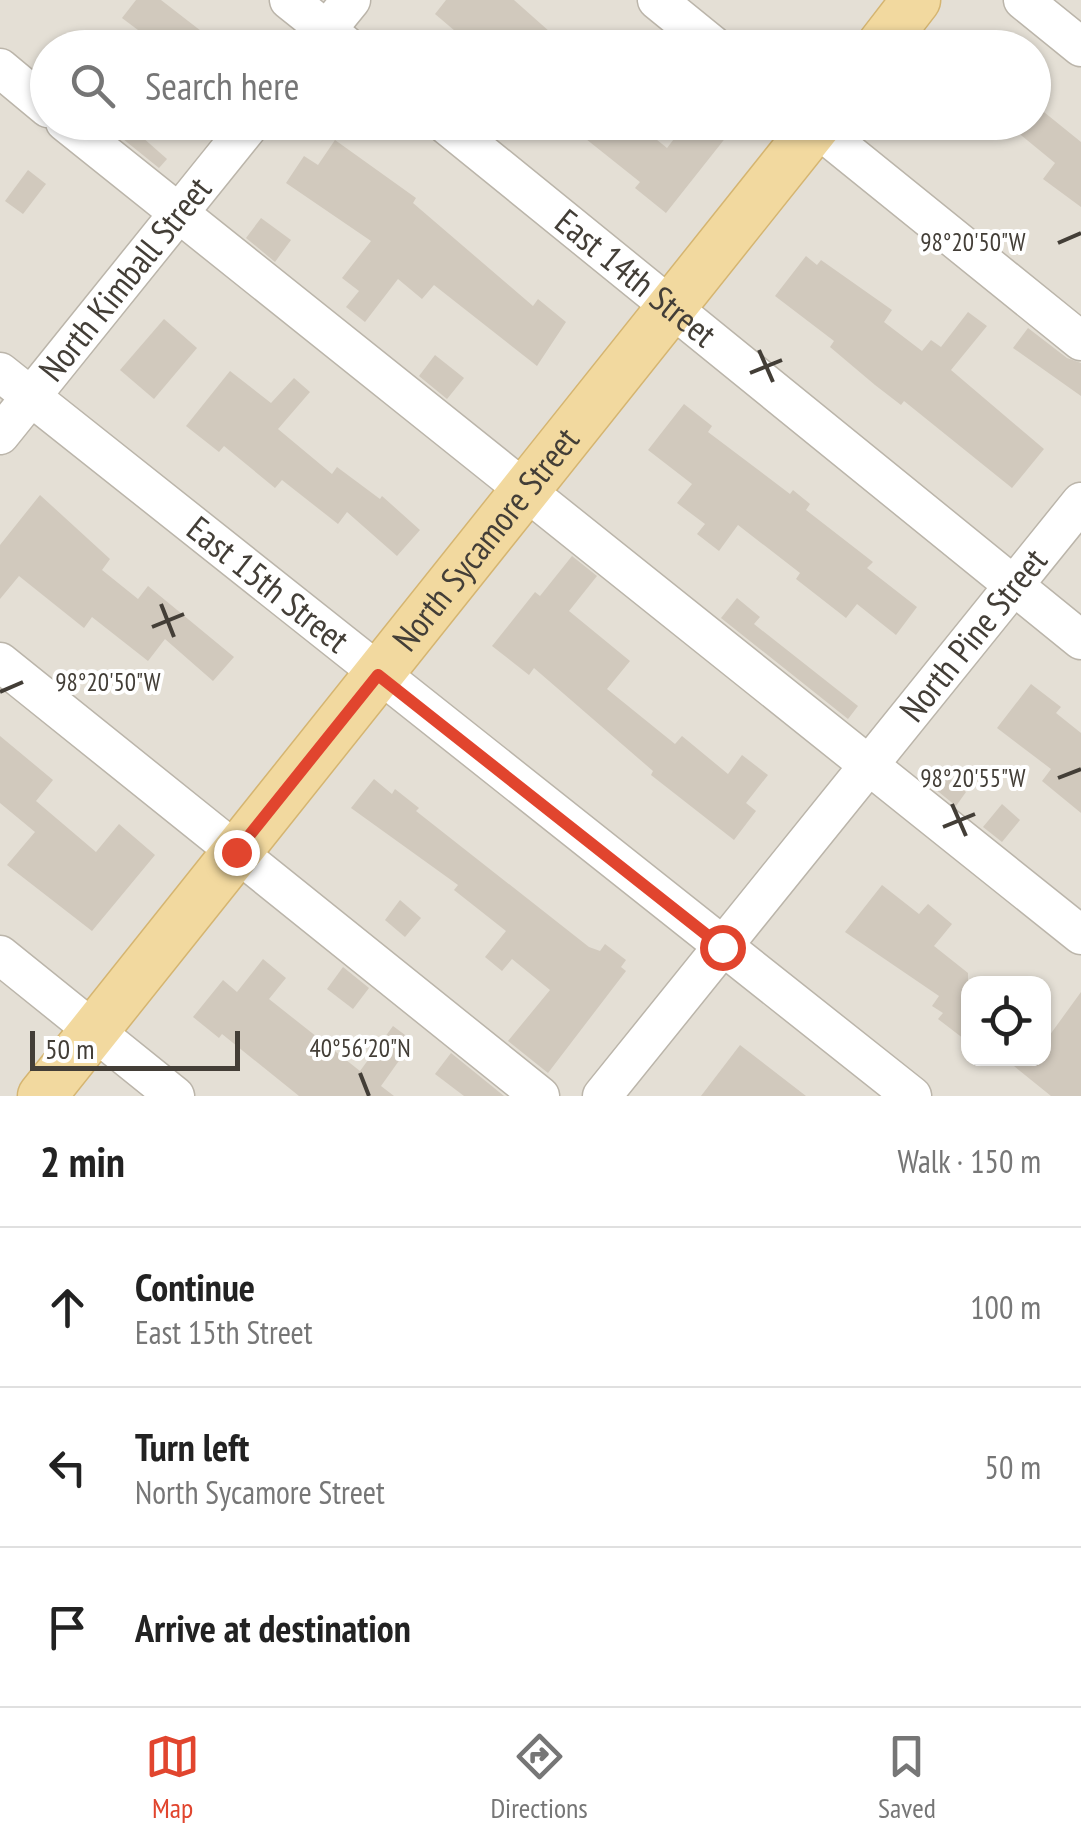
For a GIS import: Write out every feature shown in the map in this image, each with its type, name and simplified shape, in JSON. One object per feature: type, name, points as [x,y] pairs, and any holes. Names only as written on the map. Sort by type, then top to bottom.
[{"type":"main road","points":[[892,30],[916,0]]},
{"type":"main road","name":"North Sycamore Street","points":[[42,1096],[802,140]]},
{"type":"street","points":[[288,0],[317,30]]},
{"type":"street","points":[[335,30],[350,0]]},
{"type":"street","points":[[657,0],[694,30]]},
{"type":"street","points":[[1023,0],[1081,47]]},
{"type":"street","points":[[0,68],[30,93]]},
{"type":"street","points":[[86,140],[176,216],[1081,935]]},
{"type":"street","name":"North Kimball Street","points":[[0,434],[237,140]]},
{"type":"street","name":"East 14th Street","points":[[466,140],[1081,640]]},
{"type":"street","points":[[835,140],[1081,341]]},
{"type":"street","name":"East 15th Street","points":[[0,372],[912,1096]]},
{"type":"street","name":"North Pine Street","points":[[602,1096],[1081,502]]},
{"type":"street","points":[[0,662],[540,1096]]},
{"type":"street","points":[[0,955],[175,1096]]},
{"type":"shaded area","points":[[0,0],[1081,0],[1081,1096],[0,1096]]},
{"type":"building","points":[[136,0],[161,0],[200,30],[138,30],[122,18]]},
{"type":"building","points":[[446,0],[514,0],[548,30],[454,30],[435,14]]},
{"type":"building","points":[[1051,118],[1081,142],[1081,207],[1043,179],[1055,163],[1027,140],[1051,140]]},
{"type":"building","points":[[124,140],[145,140],[167,159],[159,168]]},
{"type":"building","points":[[335,140],[416,198],[413,203],[533,306],[538,299],[566,322],[537,366],[434,285],[422,299],[398,279],[365,322],[346,307],[359,291],[342,278],[371,241],[286,183],[304,156],[318,165]]},
{"type":"building","points":[[587,140],[657,140],[667,148],[673,140],[724,140],[666,213],[635,188],[640,182]]},
{"type":"building","points":[[28,170],[46,184],[23,214],[5,201]]},
{"type":"building","points":[[261,218],[291,240],[275,262],[246,238]]},
{"type":"building","points":[[806,256],[817,265],[821,260],[892,310],[884,322],[922,351],[931,340],[941,347],[968,312],[987,326],[951,370],[1044,449],[1012,488],[904,401],[901,405],[875,385],[830,347],[834,341],[775,296]]},
{"type":"building","points":[[164,319],[197,348],[154,399],[120,370]]},
{"type":"building","points":[[1028,328],[1067,358],[1081,363],[1081,396],[1013,348]]},
{"type":"building","points":[[435,355],[464,378],[447,399],[419,376]]},
{"type":"building","points":[[230,371],[271,403],[294,378],[310,392],[278,429],[332,474],[337,467],[380,499],[382,496],[420,530],[397,556],[347,512],[338,524],[282,480],[275,488],[224,446],[219,452],[186,426]]},
{"type":"building","points":[[684,404],[712,426],[708,432],[790,494],[793,490],[810,504],[806,510],[873,562],[867,568],[917,607],[896,635],[857,604],[846,618],[796,579],[800,573],[738,525],[719,551],[697,534],[705,524],[677,503],[692,484],[648,450]]},
{"type":"building","points":[[40,495],[110,559],[102,570],[138,599],[148,586],[234,657],[213,681],[165,639],[148,661],[92,617],[84,628],[19,576],[0,599],[0,545]]},
{"type":"building","points":[[572,556],[597,576],[569,611],[630,661],[607,689],[675,744],[682,736],[728,774],[742,755],[768,775],[746,803],[756,811],[734,840],[651,775],[653,771],[534,668],[529,675],[492,646],[535,592],[540,596]]},
{"type":"building","points":[[737,598],[760,617],[754,624],[858,706],[848,719],[721,618]]},
{"type":"building","points":[[1031,684],[1061,707],[1056,713],[1081,733],[1081,813],[1042,781],[1051,769],[997,728]]},
{"type":"building","points":[[0,736],[53,780],[36,801],[96,852],[119,824],[155,855],[92,931],[7,865],[35,832],[0,803]]},
{"type":"building","points":[[940,771],[966,792],[956,806],[929,784]]},
{"type":"building","points":[[374,779],[392,794],[395,789],[419,808],[416,811],[589,947],[600,951],[605,944],[626,960],[621,967],[626,971],[548,1073],[508,1041],[550,990],[512,959],[502,971],[485,957],[506,931],[454,890],[458,885],[351,808]]},
{"type":"building","points":[[1002,804],[1020,820],[1002,842],[983,827]]},
{"type":"building","points":[[882,885],[919,914],[928,904],[952,924],[934,946],[968,973],[961,976],[961,1037],[938,1019],[943,1013],[932,1006],[939,996],[845,932]]},
{"type":"building","points":[[400,900],[421,918],[405,937],[385,920]]},
{"type":"building","points":[[263,959],[286,978],[269,999],[360,1071],[393,1026],[413,1041],[381,1086],[394,1096],[299,1096],[222,1034],[219,1038],[193,1017],[223,980],[237,992]]},
{"type":"building","points":[[343,967],[369,988],[353,1009],[327,989]]},
{"type":"building","points":[[1081,992],[1081,1096],[1051,1096],[1014,1066],[1051,1066],[1051,1033]]},
{"type":"building","points":[[740,1045],[806,1096],[701,1096]]},
{"type":"building","points":[[451,1053],[504,1096],[464,1096],[435,1074]]},
{"type":"route","points":[[236,852],[378,675],[722,947]]}]
